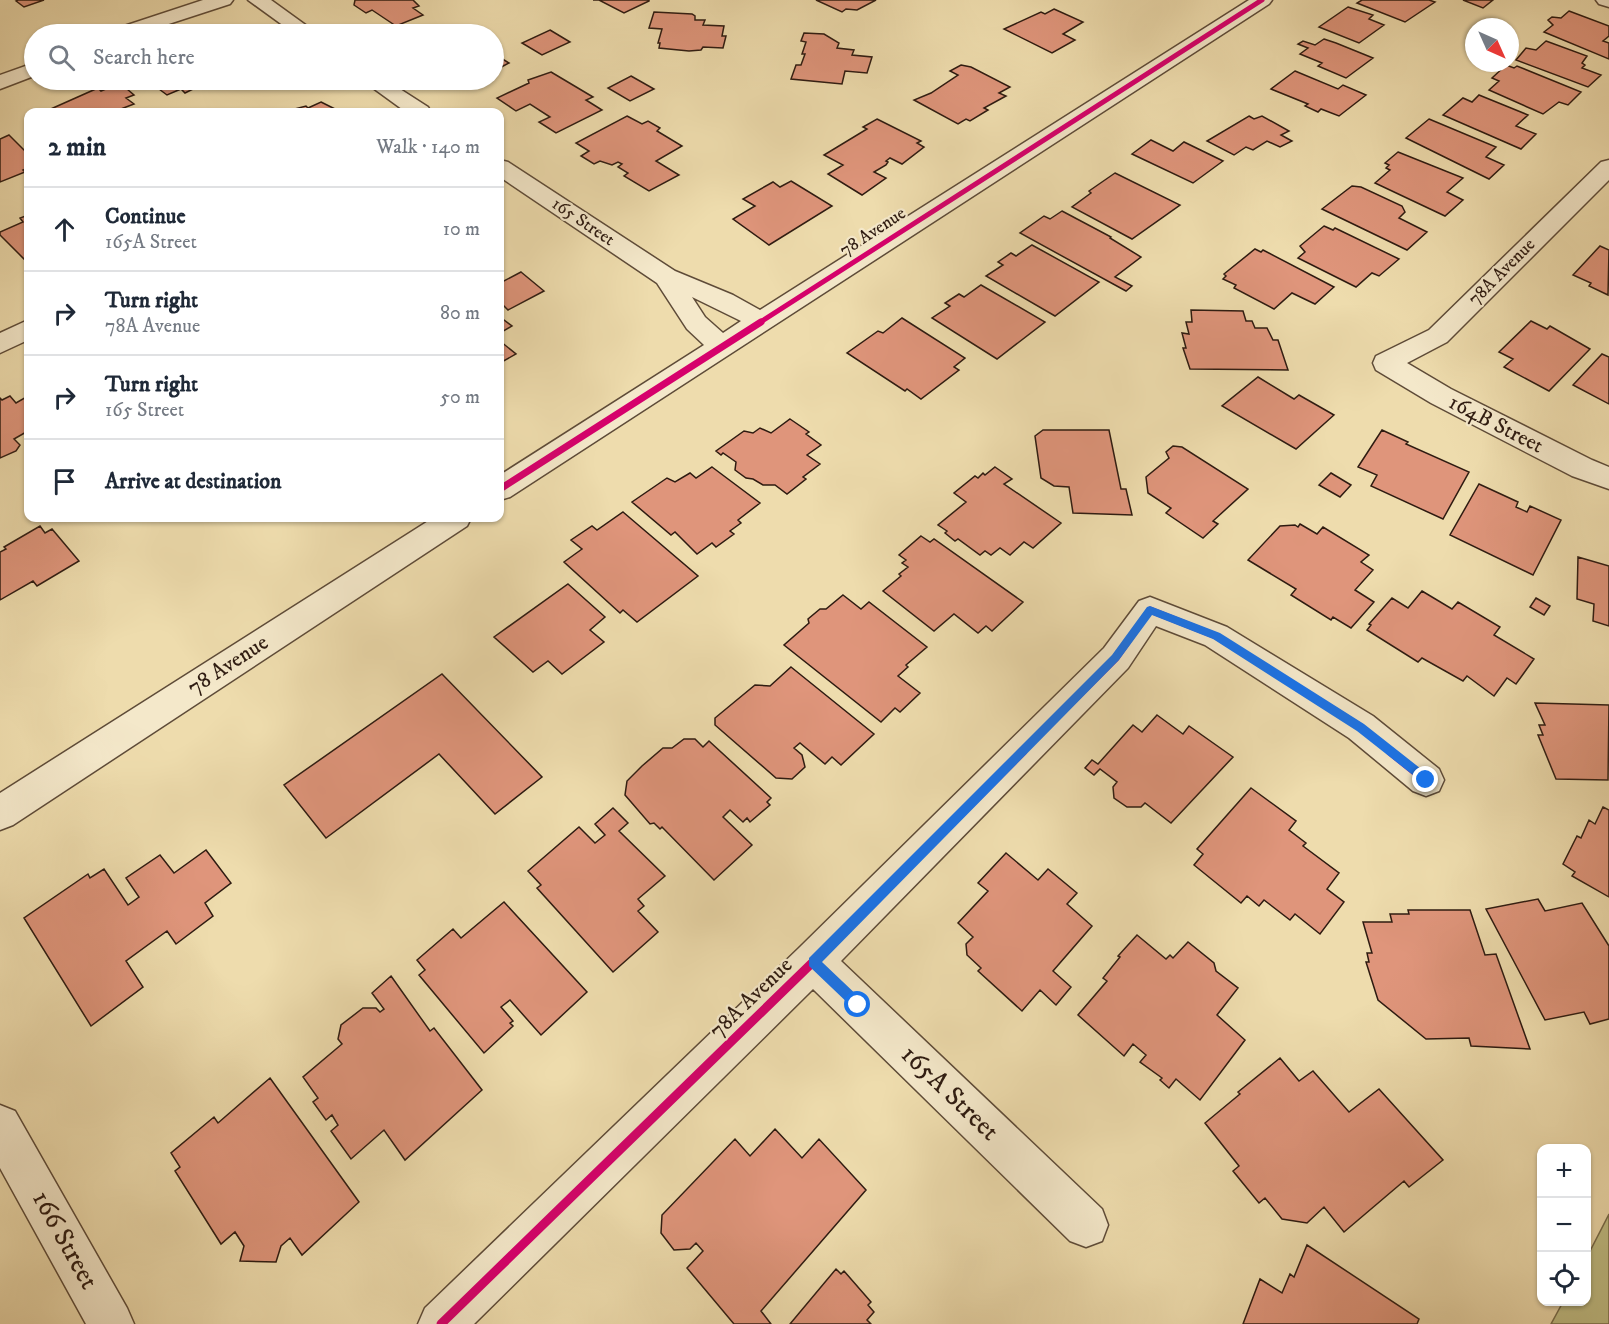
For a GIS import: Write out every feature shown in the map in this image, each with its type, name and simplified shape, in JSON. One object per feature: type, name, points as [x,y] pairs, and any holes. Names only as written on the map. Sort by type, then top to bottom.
[{"type":"street","points":[[150,24],[223,0]]},
{"type":"street","points":[[258,0],[293,24]]},
{"type":"street","name":"78 Avenue","points":[[504,486],[1262,0]]},
{"type":"street","points":[[0,83],[24,73]]},
{"type":"street","points":[[388,90],[414,108]]},
{"type":"street","name":"78A Avenue","points":[[1386,363],[1438,336],[1598,194],[1609,167]]},
{"type":"street","name":"165 Street","points":[[504,169],[666,277],[724,301],[761,321]]},
{"type":"street","name":"165 Street","points":[[666,277],[696,324],[721,346]]},
{"type":"street","points":[[0,344],[24,331]]},
{"type":"street","name":"164B Street","points":[[1386,363],[1451,401],[1582,468],[1609,478]]},
{"type":"street","name":"78 Avenue","points":[[0,813],[450,522]]},
{"type":"street","name":"78A Avenue","points":[[441,1324],[813,962],[1116,657],[1150,610],[1216,636],[1361,728],[1426,780]]},
{"type":"street","name":"165A Street","points":[[813,962],[1086,1226]]},
{"type":"street","name":"166 Street","points":[[0,1126],[111,1324]]},
{"type":"shaded area","points":[[1609,1214],[1609,1324],[1551,1324],[1561,1306],[1591,1306],[1591,1249]]},
{"type":"building","points":[[18,0],[44,0],[24,7],[16,1]]},
{"type":"building","points":[[355,0],[413,0],[419,6],[413,8],[423,15],[401,24],[393,24],[372,10],[366,13],[354,5]]},
{"type":"building","points":[[599,0],[649,0],[649,1],[624,13]]},
{"type":"building","points":[[816,0],[876,0],[857,10],[846,9],[842,12]]},
{"type":"building","points":[[1362,0],[1429,0],[1435,2],[1405,22],[1357,3]]},
{"type":"building","points":[[1463,0],[1493,0],[1483,8]]},
{"type":"building","points":[[1348,7],[1373,15],[1369,19],[1384,25],[1359,43],[1319,27]]},
{"type":"building","points":[[1054,9],[1083,22],[1063,34],[1075,40],[1052,53],[1004,29],[1041,12],[1045,14]]},
{"type":"building","points":[[1569,11],[1609,26],[1609,36],[1603,41],[1609,43],[1609,59],[1544,32],[1553,25],[1548,20],[1552,17],[1561,18]]},
{"type":"building","points":[[654,12],[692,14],[695,20],[705,20],[703,25],[724,26],[722,36],[726,36],[723,48],[703,47],[701,50],[689,51],[659,48],[662,29],[649,28]]},
{"type":"building","points":[[550,30],[570,42],[542,55],[522,43]]},
{"type":"building","points":[[804,33],[824,34],[839,43],[837,48],[854,50],[852,55],[872,57],[867,73],[845,71],[842,84],[791,79],[796,65],[801,65],[805,54],[802,54],[806,42],[801,41]]},
{"type":"building","points":[[1324,39],[1373,58],[1346,78],[1318,66],[1322,63],[1300,54],[1308,48],[1298,44],[1303,41],[1315,45]]},
{"type":"building","points":[[1546,41],[1587,56],[1582,63],[1585,65],[1582,68],[1601,75],[1588,87],[1519,61],[1519,56],[1526,48],[1536,50]]},
{"type":"building","points":[[961,65],[971,67],[1010,87],[999,93],[1006,96],[984,108],[988,110],[970,121],[966,119],[958,124],[914,100],[931,93],[958,75],[950,71]]},
{"type":"building","points":[[1519,67],[1581,92],[1568,105],[1559,102],[1543,114],[1489,90],[1499,81],[1492,78],[1498,72],[1519,72]]},
{"type":"building","points":[[1295,71],[1338,89],[1343,85],[1366,95],[1339,116],[1321,109],[1318,112],[1305,106],[1308,104],[1271,89]]},
{"type":"building","points":[[551,72],[593,97],[586,100],[602,110],[556,133],[539,122],[550,117],[530,104],[516,111],[497,98],[529,83],[528,80]]},
{"type":"building","points":[[631,76],[654,89],[630,101],[608,88]]},
{"type":"building","points":[[94,90],[128,90],[134,95],[126,98],[134,104],[124,108],[53,108]]},
{"type":"building","points":[[160,90],[179,90],[167,95]]},
{"type":"building","points":[[1479,95],[1528,115],[1516,126],[1536,134],[1521,149],[1443,115],[1463,98],[1472,102]]},
{"type":"building","points":[[321,102],[333,108],[308,108]]},
{"type":"building","points":[[627,116],[642,124],[648,121],[660,128],[657,131],[682,146],[656,161],[679,175],[649,191],[624,176],[628,173],[618,167],[622,164],[618,162],[612,165],[600,161],[594,164],[581,156],[589,151],[576,143]]},
{"type":"building","points":[[1249,116],[1254,119],[1262,116],[1289,131],[1281,135],[1292,141],[1280,147],[1267,141],[1253,150],[1246,147],[1234,155],[1207,141]]},
{"type":"building","points":[[877,119],[921,141],[917,143],[924,147],[902,164],[890,158],[886,161],[888,162],[886,165],[874,172],[886,178],[862,195],[828,174],[843,165],[824,155],[867,129],[863,127]]},
{"type":"building","points":[[1429,119],[1496,147],[1486,157],[1504,165],[1489,179],[1406,138]]},
{"type":"building","points":[[9,135],[24,150],[24,172],[0,182],[0,139]]},
{"type":"building","points":[[1151,140],[1173,151],[1184,142],[1223,161],[1193,183],[1132,154]]},
{"type":"building","points":[[1398,152],[1463,178],[1447,192],[1463,200],[1445,216],[1375,183],[1390,170],[1386,168],[1389,165],[1385,163]]},
{"type":"building","points":[[1115,173],[1180,205],[1132,239],[1072,207],[1091,193],[1089,191]]},
{"type":"building","points":[[791,181],[832,206],[769,245],[733,219],[755,206],[743,199],[773,182],[780,187]]},
{"type":"building","points":[[1352,186],[1361,187],[1402,206],[1405,212],[1399,218],[1427,232],[1407,250],[1322,209]]},
{"type":"building","points":[[1062,211],[1111,237],[1141,257],[1115,277],[1132,286],[1126,291],[1020,233],[1044,216],[1050,219]]},
{"type":"building","points":[[24,216],[24,259],[0,235],[0,232],[23,222],[20,218]]},
{"type":"building","points":[[1324,226],[1333,230],[1335,228],[1399,259],[1379,276],[1372,273],[1356,287],[1298,258],[1305,252],[1300,246]]},
{"type":"building","points":[[1032,245],[1099,282],[1055,316],[986,276],[1003,265],[998,262],[1011,253],[1016,256]]},
{"type":"building","points":[[1600,246],[1609,250],[1608,295],[1589,286],[1591,283],[1573,275]]},
{"type":"building","points":[[1255,249],[1261,252],[1263,250],[1334,287],[1315,304],[1292,293],[1274,309],[1234,288],[1236,285],[1223,279],[1226,276],[1224,274]]},
{"type":"building","points":[[521,272],[544,291],[508,310],[504,306],[504,281]]},
{"type":"building","points":[[981,285],[1045,322],[997,359],[932,318],[950,306],[945,303],[959,294],[964,297]]},
{"type":"building","points":[[1191,310],[1243,311],[1246,321],[1252,321],[1255,328],[1267,328],[1273,340],[1278,340],[1288,370],[1190,369],[1183,348],[1186,348],[1182,333],[1189,334],[1186,322],[1192,322]]},
{"type":"building","points":[[902,318],[965,358],[954,367],[959,370],[921,399],[847,353],[878,331],[883,333]]},
{"type":"building","points":[[504,320],[512,326],[504,331]]},
{"type":"building","points":[[1531,321],[1547,329],[1550,326],[1590,349],[1549,391],[1504,367],[1513,359],[1499,352]]},
{"type":"building","points":[[504,344],[516,354],[504,361]]},
{"type":"building","points":[[1602,354],[1609,357],[1609,404],[1573,385]]},
{"type":"building","points":[[1258,377],[1294,399],[1299,395],[1334,415],[1296,449],[1222,406]]},
{"type":"building","points":[[10,396],[16,403],[24,398],[24,433],[14,439],[20,445],[16,451],[0,458],[0,398],[2,400]]},
{"type":"building","points":[[790,419],[809,432],[806,434],[821,445],[807,455],[820,464],[803,477],[806,479],[787,494],[775,485],[763,485],[746,478],[735,470],[736,462],[716,451],[744,431],[753,433],[760,428],[771,433]]},
{"type":"building","points":[[1043,430],[1109,430],[1121,489],[1126,489],[1132,515],[1073,513],[1069,487],[1054,486],[1041,478],[1035,436]]},
{"type":"building","points":[[1382,430],[1408,442],[1406,444],[1469,472],[1443,519],[1371,486],[1377,475],[1358,467]]},
{"type":"building","points":[[1173,446],[1182,447],[1248,489],[1213,521],[1218,524],[1203,538],[1166,513],[1171,508],[1148,493],[1146,477],[1169,458],[1166,452]]},
{"type":"building","points":[[712,467],[760,503],[738,520],[741,523],[730,531],[734,534],[716,547],[712,543],[697,554],[675,532],[671,535],[632,502],[667,478],[675,482],[690,473],[696,478]]},
{"type":"building","points":[[995,467],[1012,479],[1004,484],[1061,523],[1033,548],[1024,542],[1010,555],[1000,548],[991,555],[985,551],[980,555],[958,539],[955,541],[938,525],[966,502],[954,493],[975,476],[978,478],[983,473],[985,475]]},
{"type":"building","points":[[1331,473],[1351,485],[1340,497],[1319,485]]},
{"type":"building","points":[[1479,484],[1518,502],[1516,507],[1527,512],[1530,506],[1561,520],[1533,575],[1450,535]]},
{"type":"building","points":[[623,512],[698,576],[637,622],[623,610],[620,613],[564,562],[582,549],[571,540],[592,526],[597,530]]},
{"type":"building","points":[[1300,524],[1317,534],[1323,527],[1369,555],[1361,562],[1373,570],[1355,590],[1374,602],[1351,628],[1333,617],[1331,620],[1291,595],[1296,589],[1248,560],[1280,526],[1295,525],[1298,527]]},
{"type":"building","points":[[40,526],[45,533],[52,529],[79,561],[37,586],[33,581],[0,600],[0,552],[6,549],[4,547]]},
{"type":"building","points":[[921,536],[930,542],[934,539],[1023,602],[992,631],[986,626],[978,633],[954,614],[934,631],[883,591],[908,567],[902,563],[906,560],[899,555]]},
{"type":"building","points":[[1578,557],[1609,566],[1609,626],[1593,621],[1594,604],[1577,599]]},
{"type":"building","points":[[568,584],[605,617],[590,630],[604,642],[562,674],[548,661],[533,672],[494,637]]},
{"type":"building","points":[[1422,591],[1452,609],[1458,602],[1500,627],[1494,635],[1534,659],[1516,684],[1507,678],[1494,696],[1467,676],[1463,681],[1422,658],[1418,662],[1367,630],[1371,625],[1369,624],[1392,598],[1408,608]]},
{"type":"building","points":[[843,595],[861,609],[869,602],[927,647],[906,665],[908,667],[898,676],[920,693],[900,712],[895,708],[881,722],[784,645],[809,623],[808,619],[820,609],[826,609]]},
{"type":"building","points":[[1536,598],[1550,606],[1544,615],[1530,607]]},
{"type":"building","points":[[791,667],[874,734],[841,765],[832,757],[825,764],[800,743],[794,748],[802,755],[805,767],[792,779],[776,778],[715,725],[715,718],[755,685],[770,686]]},
{"type":"building","points":[[442,674],[542,777],[495,814],[439,754],[326,838],[284,785]]},
{"type":"building","points":[[1535,703],[1609,705],[1608,780],[1556,779],[1538,735],[1543,735],[1539,725],[1545,725]]},
{"type":"building","points":[[1157,715],[1183,734],[1189,726],[1233,757],[1171,823],[1145,803],[1141,807],[1127,807],[1114,798],[1113,787],[1117,782],[1100,769],[1094,775],[1085,768],[1092,760],[1098,764],[1133,725],[1142,732]]},
{"type":"building","points":[[684,739],[695,739],[703,747],[709,741],[771,798],[767,802],[770,805],[750,822],[747,818],[743,822],[730,810],[723,817],[752,845],[714,880],[662,827],[660,829],[654,823],[650,824],[625,795],[627,781],[642,766],[663,748],[672,748]]},
{"type":"building","points":[[1251,788],[1296,821],[1289,830],[1306,843],[1303,846],[1339,873],[1327,889],[1344,902],[1320,934],[1295,914],[1290,920],[1264,900],[1259,906],[1247,896],[1241,903],[1194,865],[1203,854],[1197,849]]},
{"type":"building","points":[[1603,807],[1609,810],[1609,897],[1572,876],[1575,872],[1563,864],[1577,836],[1581,838],[1589,820],[1595,824]]},
{"type":"building","points":[[613,808],[628,823],[619,831],[665,876],[638,899],[644,906],[638,911],[658,932],[613,972],[537,888],[541,885],[528,871],[579,827],[595,843],[605,835],[595,824]]},
{"type":"building","points":[[206,850],[231,883],[205,903],[213,916],[176,944],[167,931],[126,961],[143,987],[91,1026],[24,918],[88,874],[90,878],[104,869],[128,905],[139,897],[126,878],[160,855],[174,873]]},
{"type":"building","points":[[1006,853],[1038,880],[1048,869],[1077,893],[1067,904],[1092,926],[1053,971],[1071,987],[1056,1005],[1040,990],[1022,1011],[978,971],[981,968],[967,955],[966,944],[973,937],[958,923],[988,891],[978,883]]},
{"type":"building","points":[[1538,899],[1545,911],[1582,903],[1609,946],[1609,1019],[1590,1024],[1584,1012],[1545,1020],[1486,909]]},
{"type":"building","points":[[504,902],[587,992],[541,1035],[510,1000],[501,1007],[513,1021],[510,1023],[513,1026],[484,1053],[419,975],[425,970],[417,960],[453,929],[461,938]]},
{"type":"building","points":[[1408,910],[1470,910],[1485,955],[1496,954],[1530,1049],[1471,1046],[1469,1038],[1426,1039],[1378,1000],[1366,962],[1369,962],[1367,953],[1372,953],[1363,922],[1392,922],[1390,914],[1409,914]]},
{"type":"building","points":[[1137,935],[1166,959],[1170,955],[1173,958],[1188,942],[1214,963],[1216,971],[1238,988],[1217,1015],[1245,1040],[1200,1100],[1176,1079],[1169,1088],[1160,1080],[1162,1078],[1140,1062],[1146,1055],[1133,1044],[1124,1056],[1078,1015],[1107,981],[1103,978],[1120,957],[1118,956]]},
{"type":"building","points":[[391,976],[430,1031],[434,1028],[482,1090],[405,1160],[384,1130],[351,1159],[331,1131],[338,1125],[332,1115],[326,1120],[313,1102],[318,1098],[303,1077],[342,1044],[338,1039],[341,1025],[363,1008],[376,1008],[380,1012],[384,1009],[372,993]]},
{"type":"building","points":[[1280,1058],[1299,1081],[1313,1071],[1349,1112],[1379,1089],[1443,1160],[1409,1187],[1404,1181],[1344,1232],[1324,1207],[1307,1223],[1282,1219],[1265,1198],[1259,1203],[1233,1171],[1239,1166],[1205,1123],[1240,1094],[1238,1092]]},
{"type":"building","points":[[270,1078],[359,1202],[302,1255],[290,1238],[281,1246],[276,1262],[240,1261],[244,1246],[235,1232],[221,1244],[175,1171],[180,1167],[171,1153],[214,1117],[218,1123]]},
{"type":"building","points":[[775,1129],[802,1158],[819,1139],[866,1190],[761,1311],[771,1324],[734,1324],[687,1268],[703,1251],[696,1243],[690,1249],[674,1250],[661,1233],[662,1215],[735,1139],[750,1156]]},
{"type":"building","points":[[1307,1245],[1419,1319],[1417,1324],[1243,1324],[1260,1279],[1282,1293],[1290,1274],[1294,1277]]},
{"type":"building","points":[[836,1269],[841,1274],[844,1271],[871,1302],[868,1305],[874,1312],[867,1320],[871,1324],[790,1324]]},
{"type":"cycle path","points":[[504,486],[1262,0]]},
{"type":"cycle path","points":[[441,1324],[813,962],[1116,658],[1150,610],[1216,636],[1361,727],[1426,780]]},
{"type":"route","points":[[858,1005],[813,962],[1116,657],[1150,610],[1216,636],[1361,728],[1426,780]]}]
